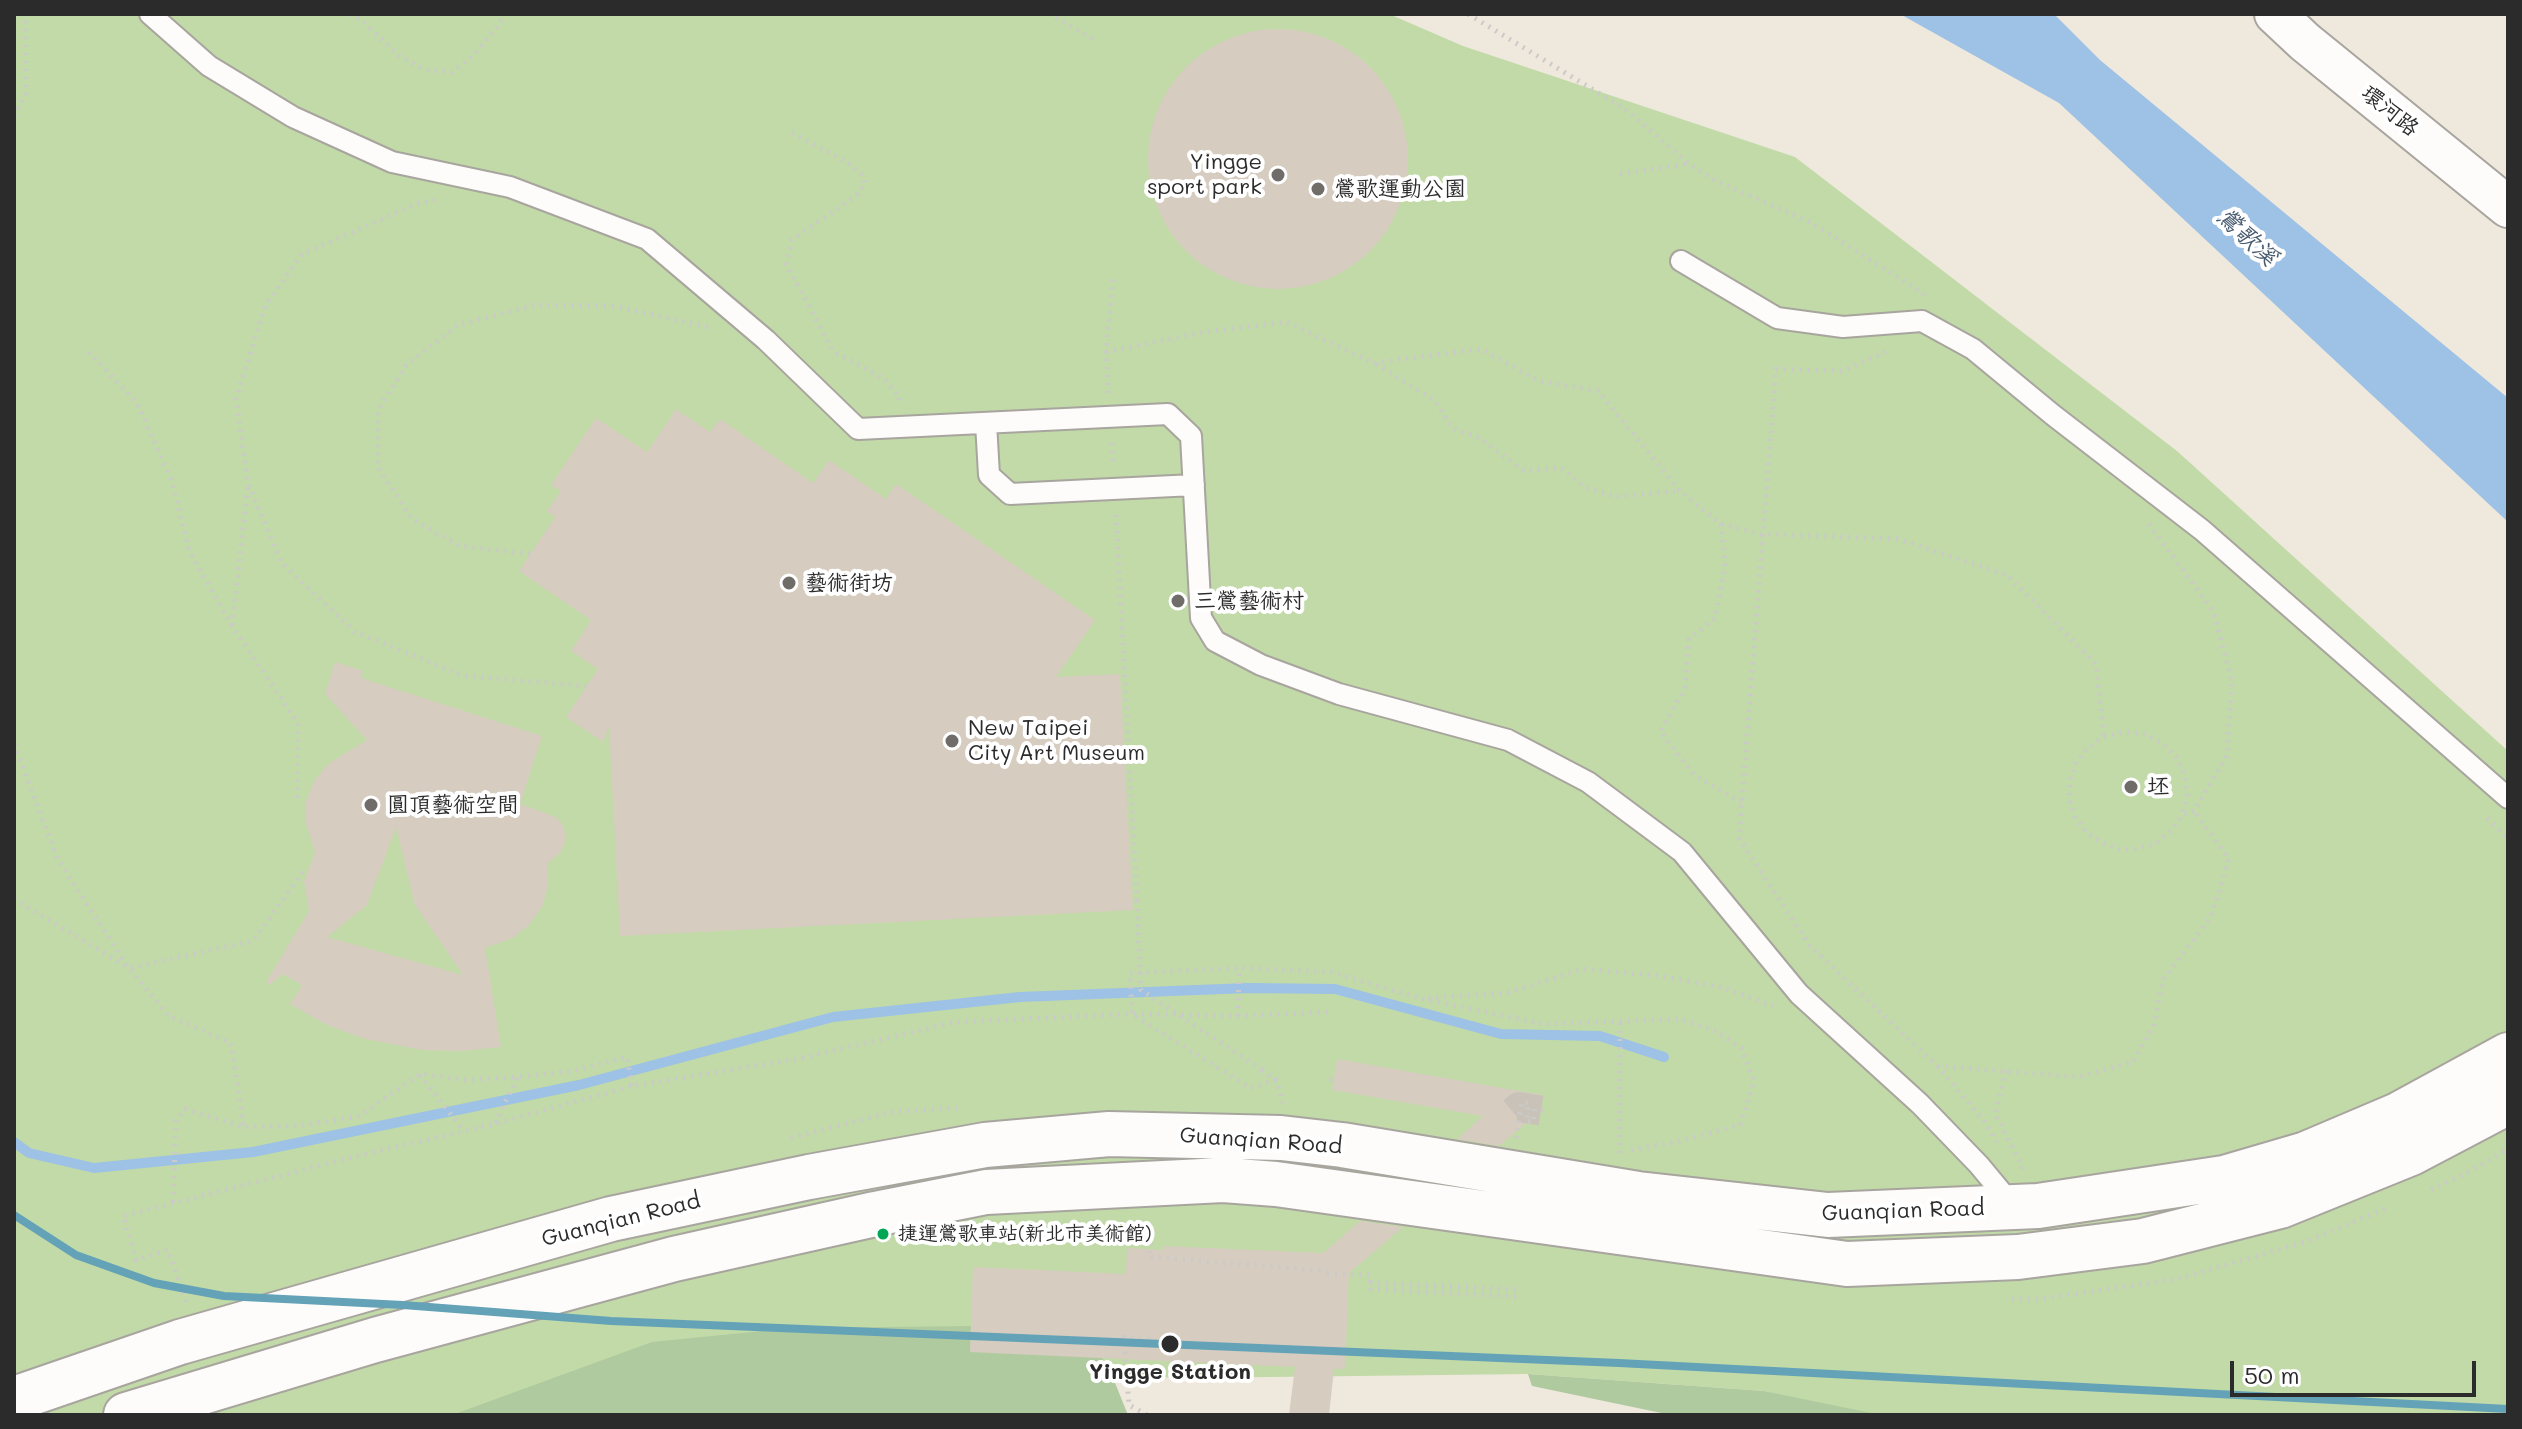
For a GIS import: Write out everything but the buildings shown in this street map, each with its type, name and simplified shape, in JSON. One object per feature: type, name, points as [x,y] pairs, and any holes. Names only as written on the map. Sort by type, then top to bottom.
[{"type":"street","name":"環河路","points":[[2275,14],[2305,42],[2508,207]]},
{"type":"street","name":"Guanqian Road","points":[[14,1399],[180,1342],[611,1219],[809,1177],[985,1145],[1109,1134],[1281,1138],[1342,1145],[1638,1194],[1828,1215],[2018,1191],[2038,1206],[2224,1178],[2306,1154],[2398,1115],[2508,1055]]},
{"type":"street","name":"Guanqian Road","points":[[126,1415],[375,1340],[674,1259],[986,1192],[1223,1180],[1276,1184],[1847,1264],[2018,1257],[2143,1241],[2280,1206],[2411,1153],[2508,1102]]},
{"type":"lane","points":[[150,14],[209,66],[293,117],[321,130],[392,162],[510,187],[647,239],[766,340],[858,429],[1168,414],[1191,436],[1201,618],[1215,641],[1261,665],[1339,694],[1508,740],[1588,782],[1682,852],[1799,994],[1920,1104],[1979,1165],[2018,1191]]},
{"type":"lane","points":[[1681,261],[1777,318],[1843,327],[1922,321],[1973,349],[2202,530],[2508,798]]},
{"type":"lane","points":[[986,423],[989,475],[1010,494],[1194,485]]},
{"type":"path","points":[[14,116],[26,93],[25,14]]},
{"type":"path","points":[[350,14],[360,19],[398,55],[426,70],[452,72],[473,56],[507,14]]},
{"type":"path","points":[[1049,14],[1095,40]]},
{"type":"path","points":[[1468,14],[1625,109],[1689,164],[1620,174]]},
{"type":"path","points":[[792,133],[850,164],[863,176],[865,185],[856,196],[792,240],[786,264],[833,351],[883,378],[900,397],[887,428]]},
{"type":"path","points":[[232,626],[248,483],[236,399],[265,306],[302,254],[419,203],[449,198]]},
{"type":"path","points":[[1113,278],[1106,352],[1141,990],[1276,1080],[1284,1108]]},
{"type":"path","points":[[530,554],[460,546],[412,519],[378,468],[378,410],[406,365],[458,325],[534,305],[614,306],[766,340]]},
{"type":"path","points":[[1106,352],[1205,332],[1286,322],[1374,363],[1434,400],[1452,428],[1480,438],[1524,471],[1561,468],[1584,487],[1615,497],[1680,491]]},
{"type":"path","points":[[1899,347],[1841,371],[1776,369],[1739,838],[1810,946],[1937,1066],[1984,1121],[1999,1146]]},
{"type":"path","points":[[1374,363],[1481,349],[1539,381],[1598,391],[1680,491],[1721,524],[1761,534],[1898,539],[2007,575],[2096,664],[2104,737]]},
{"type":"path","points":[[89,352],[137,403],[172,481],[189,550],[232,626],[298,723],[297,804]]},
{"type":"path","points":[[248,483],[281,562],[355,632],[464,676],[587,686]]},
{"type":"path","points":[[2141,513],[2213,611],[2232,680],[2227,756],[2194,811],[2182,815]]},
{"type":"path","points":[[1721,524],[1725,566],[1715,618],[1689,639],[1685,688],[1660,731],[1694,775],[1742,803]]},
{"type":"path","points":[[2124,732],[2144,734],[2162,743],[2176,757],[2185,775],[2187,795],[2182,815],[2171,831],[2156,843],[2138,849],[2119,849],[2102,843],[2086,832],[2075,817],[2069,799],[2070,780],[2076,763],[2087,748],[2104,737],[2124,732]]},
{"type":"path","points":[[14,745],[58,860],[129,968],[169,1016],[231,1043],[244,1127]]},
{"type":"path","points":[[1937,1066],[2079,1077],[2133,1062],[2154,1025],[2163,980],[2211,916],[2229,859],[2194,811]]},
{"type":"path","points":[[14,899],[129,968],[253,941],[304,870]]},
{"type":"path","points":[[1238,1016],[1239,968]]},
{"type":"path","points":[[1132,1014],[1130,973],[1239,968],[1331,972],[1419,998],[1543,1024],[1680,1019],[1716,1031],[1741,1048],[1754,1081],[1740,1125],[1619,1156],[1620,1022]]},
{"type":"path","points":[[1419,998],[1507,993],[1583,969],[1660,976],[1724,988]]},
{"type":"path","points":[[189,1309],[168,1250],[136,1260],[123,1216],[494,1124],[632,1086],[802,1058],[955,1022],[1132,1014],[1238,1016],[1329,1012]]},
{"type":"path","points":[[1132,1014],[1250,1088],[1276,1080]]},
{"type":"path","points":[[173,1202],[176,1121],[185,1109],[244,1127],[298,1126],[359,1116],[420,1074],[466,1080],[517,1077],[572,1071],[627,1057],[632,1086]]},
{"type":"path","points":[[2006,1071],[1995,1114],[2022,1165],[2018,1191]]},
{"type":"path","points":[[420,1074],[464,1131]]},
{"type":"path","points":[[494,1124],[517,1077]]},
{"type":"path","points":[[1516,1141],[1522,1102],[1529,1103],[1526,1121],[1533,1122],[1535,1109],[1544,1111]]},
{"type":"path","points":[[2420,1194],[2463,1175],[2508,1149]]},
{"type":"path","points":[[2010,1299],[2039,1299],[2177,1279],[2305,1242],[2391,1206]]},
{"type":"path","points":[[1151,1212],[1150,1255],[1370,1275],[1371,1289],[1518,1297]]},
{"type":"path","points":[[1370,1283],[1516,1289]]},
{"type":"path","points":[[1147,1415],[1129,1405],[1124,1337],[1150,1339]]},
{"type":"green space","name":"三鶯藝術村","points":[[14,14],[1389,14],[1463,46],[1795,157],[2177,451],[2508,751],[2508,1415],[1869,1415],[1764,1391],[1528,1374],[1184,1378],[609,1361],[474,1415],[14,1415]]},
{"type":"green space","points":[[1067,1325],[1107,1363],[1128,1415],[452,1415],[652,1342],[792,1328]]},
{"type":"green space","points":[[1528,1374],[1764,1391],[1881,1415],[1671,1415],[1532,1386]]},
{"type":"water","name":"鶯歌溪","points":[[1900,14],[2054,14],[2100,60],[2508,398],[2508,522],[2059,103]]},
{"type":"waterway","points":[[14,1142],[29,1153],[94,1168],[253,1152],[579,1085],[833,1017],[1020,997],[1248,988],[1335,989],[1501,1034],[1600,1036],[1664,1057]]},
{"type":"tunnel","points":[[1513,1112],[1519,1107],[1544,1111]]},
{"type":"transit line","points":[[14,1215],[76,1255],[154,1283],[224,1296],[403,1305],[611,1321],[1619,1363],[2508,1409]]},
{"type":"place","name":"Yingge sport park","points":[[1278,175]]},
{"type":"place","name":"鶯歌運動公園","points":[[1318,189]]},
{"type":"place","name":"藝術街坊","points":[[789,583]]},
{"type":"place","name":"三鶯藝術村","points":[[1178,601]]},
{"type":"place","name":"New Taipei City Art Museum","points":[[952,741]]},
{"type":"place","name":"坯","points":[[2131,787]]},
{"type":"place","name":"圓頂藝術空間","points":[[371,805]]},
{"type":"place","name":"捷運鶯歌車站(新北市美術館)","points":[[883,1234]]},
{"type":"place","name":"Yingge Station","points":[[1170,1344]]}]
